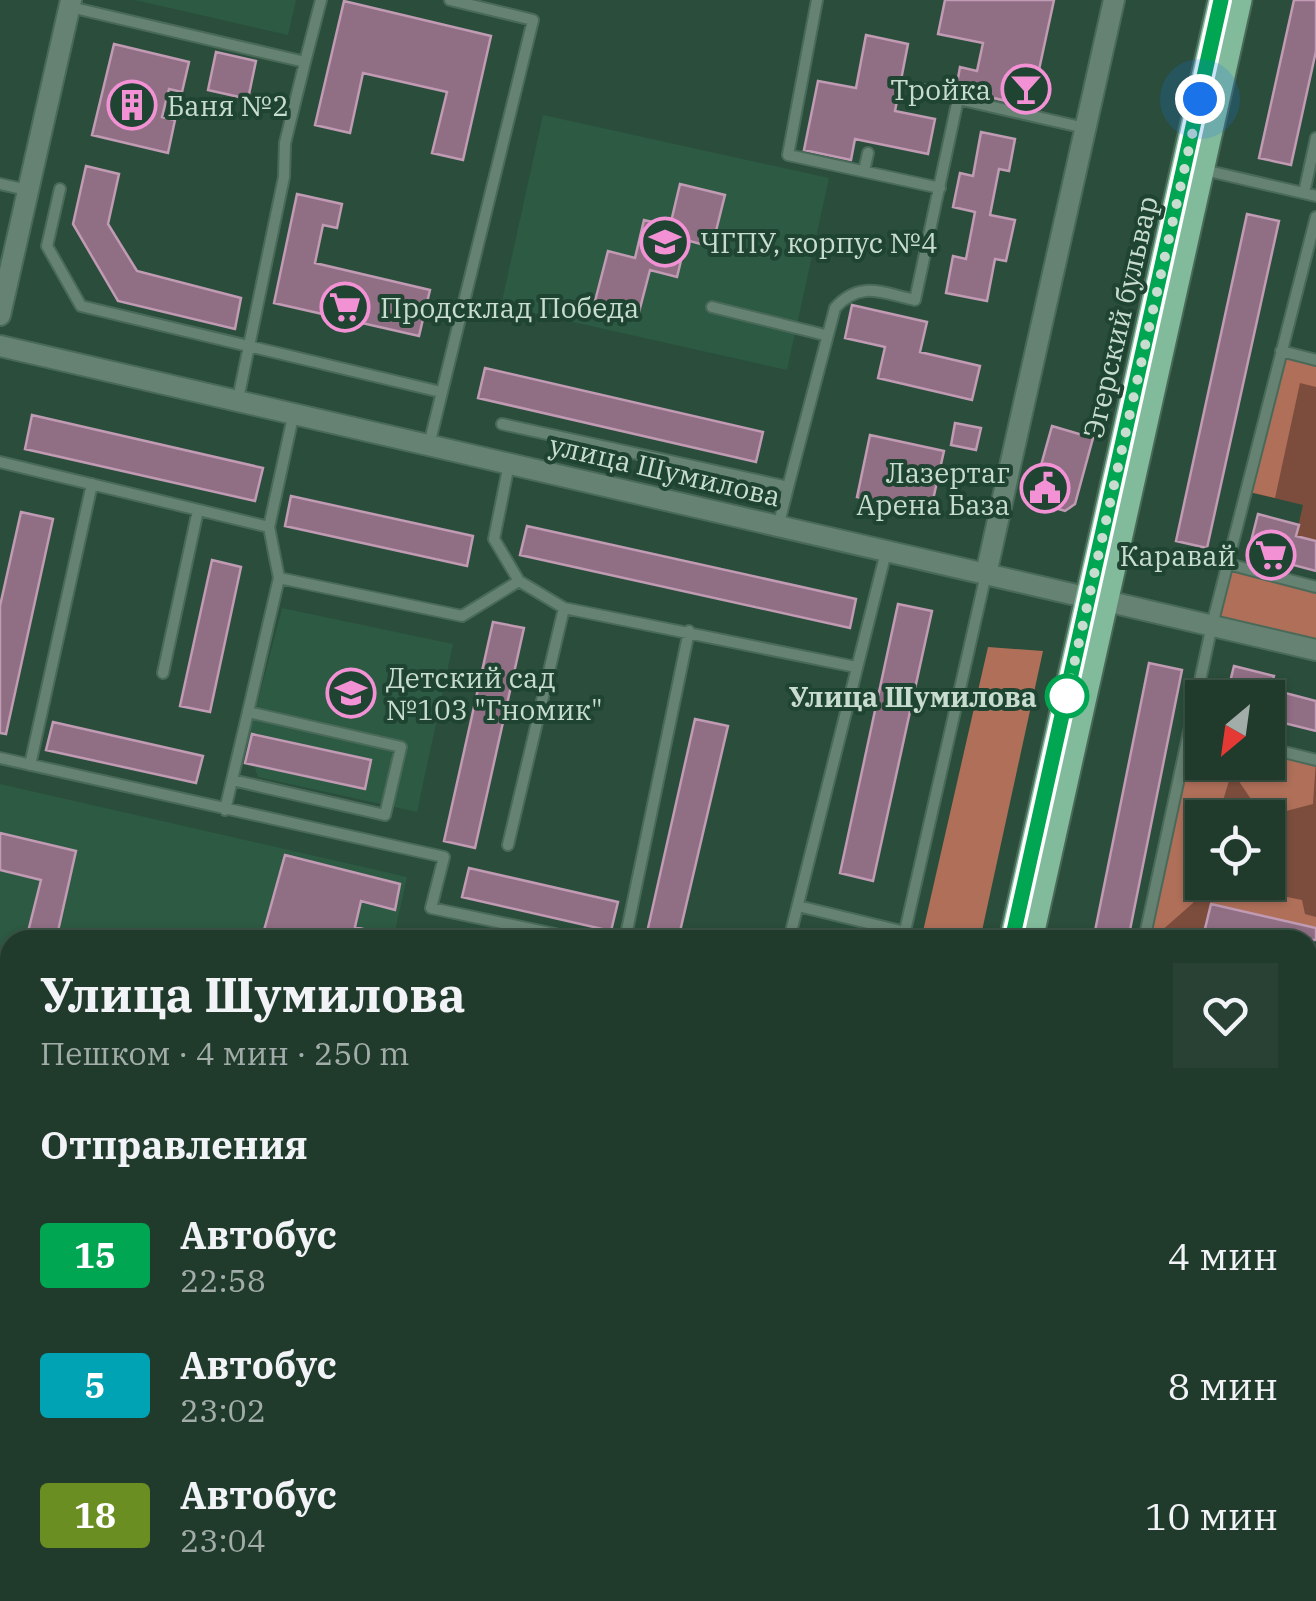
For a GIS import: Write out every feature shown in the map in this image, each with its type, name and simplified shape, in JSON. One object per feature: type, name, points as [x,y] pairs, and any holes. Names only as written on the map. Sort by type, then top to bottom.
[{"type":"main road","name":"Эгерский бульвар","points":[[1194,168],[1221,0]]},
{"type":"main road","name":"Эгерский бульвар","points":[[1014,930],[1097,600],[1194,168],[1239,0]]},
{"type":"main road","name":"Эгерский бульвар","points":[[1032,930],[1097,600]]},
{"type":"street","points":[[986,574],[1114,0]]},
{"type":"street","points":[[0,315],[71,4]]},
{"type":"street","name":"улица Шумилова","points":[[0,346],[1316,650]]},
{"type":"lane","points":[[238,399],[284,177],[284,143],[321,0]]},
{"type":"lane","points":[[428,445],[533,20],[450,0]]},
{"type":"lane","points":[[817,0],[788,155],[940,188]]},
{"type":"lane","points":[[71,4],[305,62]]},
{"type":"lane","points":[[924,90],[1085,128]]},
{"type":"lane","points":[[778,528],[825,334],[835,308],[847,294],[865,289],[915,300],[958,99]]},
{"type":"lane","points":[[1304,193],[1316,138]]},
{"type":"lane","points":[[864,171],[868,153]]},
{"type":"lane","points":[[1194,168],[1316,196]]},
{"type":"lane","points":[[0,184],[28,190]]},
{"type":"lane","points":[[60,189],[46,246],[82,306],[441,392]]},
{"type":"lane","points":[[1200,680],[1316,218]]},
{"type":"lane","points":[[712,307],[825,334]]},
{"type":"lane","points":[[1280,351],[1316,360]]},
{"type":"lane","points":[[225,810],[279,578],[268,526],[294,412]]},
{"type":"lane","points":[[502,424],[788,487]]},
{"type":"lane","points":[[0,462],[268,526]]},
{"type":"lane","points":[[509,464],[494,539],[519,581],[564,608],[689,630],[856,667]]},
{"type":"lane","points":[[30,765],[92,484]]},
{"type":"lane","points":[[163,672],[198,510]]},
{"type":"lane","points":[[792,930],[886,552]]},
{"type":"lane","points":[[1228,564],[1316,586]]},
{"type":"lane","points":[[905,930],[986,574]]},
{"type":"lane","points":[[279,578],[462,616],[519,581]]},
{"type":"lane","points":[[508,846],[564,608]]},
{"type":"lane","points":[[626,930],[689,630]]},
{"type":"lane","points":[[232,780],[385,815],[400,747],[248,712]]},
{"type":"lane","points":[[1146,930],[1185,752]]},
{"type":"lane","points":[[1285,752],[1316,760]]},
{"type":"lane","points":[[0,758],[444,857],[431,908],[535,930]]},
{"type":"lane","points":[[798,906],[883,930]]},
{"type":"shaded area","points":[[135,0],[296,0],[288,35]]},
{"type":"shaded area","name":"ЧГПУ, корпус №4","points":[[543,115],[829,178],[787,370],[501,306]]},
{"type":"shaded area","points":[[1281,351],[1316,360],[1316,541],[1296,536],[1303,505],[1245,491]]},
{"type":"shaded area","points":[[1281,351],[1316,360],[1316,387],[1300,383],[1275,498],[1245,491]]},
{"type":"shaded area","points":[[1228,564],[1316,587],[1316,650],[1212,626]]},
{"type":"shaded area","name":"Детский сад №103 \"Гномик\"","points":[[282,608],[453,644],[417,812],[258,777],[247,743]]},
{"type":"shaded area","points":[[988,647],[1043,651],[982,930],[923,930]]},
{"type":"shaded area","points":[[1185,752],[1185,780],[1229,780],[1223,800],[1185,800],[1185,900],[1194,900],[1162,930],[1146,930]]},
{"type":"shaded area","points":[[1285,752],[1316,760],[1313,804],[1285,811],[1285,800],[1252,800],[1238,780],[1285,780]]},
{"type":"shaded area","points":[[1316,760],[1316,928],[1212,904],[1206,930],[1147,930],[1189,780],[1285,780],[1285,761]]},
{"type":"shaded area","points":[[0,784],[407,877],[395,930],[0,930]]},
{"type":"shaded area","points":[[1285,897],[1302,900],[1305,914],[1316,917],[1316,928],[1211,904],[1212,900],[1285,900]]},
{"type":"building","points":[[945,0],[1054,0],[1031,107],[956,89],[960,67],[977,71],[983,43],[938,34]]},
{"type":"building","points":[[1294,0],[1316,0],[1316,51],[1291,165],[1259,158]]},
{"type":"building","points":[[344,1],[491,36],[463,160],[432,153],[447,92],[363,73],[350,133],[315,125]]},
{"type":"building","points":[[866,35],[908,44],[895,111],[935,119],[928,154],[855,139],[851,160],[804,150],[818,81],[856,88]]},
{"type":"building","name":"Баня №2","points":[[114,44],[189,62],[182,92],[169,89],[162,117],[175,120],[168,153],[92,135]]},
{"type":"building","points":[[216,52],[256,61],[248,99],[208,90]]},
{"type":"building","points":[[981,132],[1015,139],[1009,171],[999,169],[990,215],[1015,220],[1006,261],[995,259],[987,301],[946,293],[953,256],[966,259],[975,212],[953,207],[960,173],[973,176]]},
{"type":"building","points":[[86,166],[119,174],[108,224],[137,271],[241,298],[235,329],[118,301],[73,224]]},
{"type":"building","points":[[680,184],[725,195],[712,247],[686,240],[677,277],[650,270],[639,312],[595,301],[608,251],[635,258],[644,220],[670,226]]},
{"type":"building","points":[[297,194],[342,204],[337,228],[323,225],[315,263],[430,290],[419,336],[274,303]]},
{"type":"building","points":[[1247,214],[1279,221],[1207,548],[1176,541]]},
{"type":"building","points":[[852,305],[927,322],[920,352],[980,366],[972,400],[878,378],[885,347],[845,338]]},
{"type":"building","points":[[485,368],[763,432],[756,462],[478,398]]},
{"type":"building","points":[[32,415],[263,468],[255,501],[25,449]]},
{"type":"building","points":[[955,423],[981,428],[976,450],[951,445]]},
{"type":"building","points":[[1052,426],[1093,438],[1075,504],[1065,511],[1031,501]]},
{"type":"building","points":[[870,435],[944,451],[930,513],[857,497]]},
{"type":"building","points":[[291,496],[473,536],[467,566],[285,526]]},
{"type":"building","points":[[21,512],[53,519],[6,734],[0,733],[0,606]]},
{"type":"building","points":[[1258,514],[1299,525],[1296,536],[1316,541],[1316,571],[1248,553]]},
{"type":"building","points":[[527,526],[856,599],[850,628],[520,555]]},
{"type":"building","points":[[212,560],[241,567],[210,712],[180,706]]},
{"type":"building","points":[[898,604],[932,611],[873,881],[840,873]]},
{"type":"building","points":[[493,622],[524,628],[475,848],[444,841]]},
{"type":"building","points":[[1149,663],[1182,670],[1130,930],[1095,930]]},
{"type":"building","points":[[1234,666],[1274,676],[1273,680],[1230,680]]},
{"type":"building","points":[[1285,693],[1316,701],[1316,731],[1285,723]]},
{"type":"building","points":[[695,719],[728,726],[680,930],[648,930]]},
{"type":"building","points":[[53,722],[203,756],[196,783],[46,750]]},
{"type":"building","points":[[252,734],[371,760],[365,789],[245,763]]},
{"type":"building","points":[[0,833],[76,851],[58,930],[28,930],[41,880],[0,870]]},
{"type":"building","points":[[285,855],[400,884],[395,910],[361,901],[355,927],[367,930],[264,930]]},
{"type":"building","points":[[469,868],[618,902],[611,930],[607,930],[462,897]]},
{"type":"building","points":[[1211,904],[1316,928],[1316,930],[1205,930]]},
{"type":"bus line","name":"15","points":[[1014,930],[1221,0]]},
{"type":"place","name":"Тройка","points":[[1026,89]]},
{"type":"place","name":"Баня №2","points":[[132,105]]},
{"type":"place","name":"ЧГПУ, корпус №4","points":[[665,242]]},
{"type":"place","name":"Продсклад Победа","points":[[345,307]]},
{"type":"place","name":"Лазертаг Арена База","points":[[1045,488]]},
{"type":"place","name":"Каравай","points":[[1271,555]]},
{"type":"place","name":"Детский сад №103 \"Гномик\"","points":[[351,693]]},
{"type":"place","name":"Улица Шумилова","points":[[1067,696]]},
{"type":"route","points":[[1067,696],[1200,99]]}]
